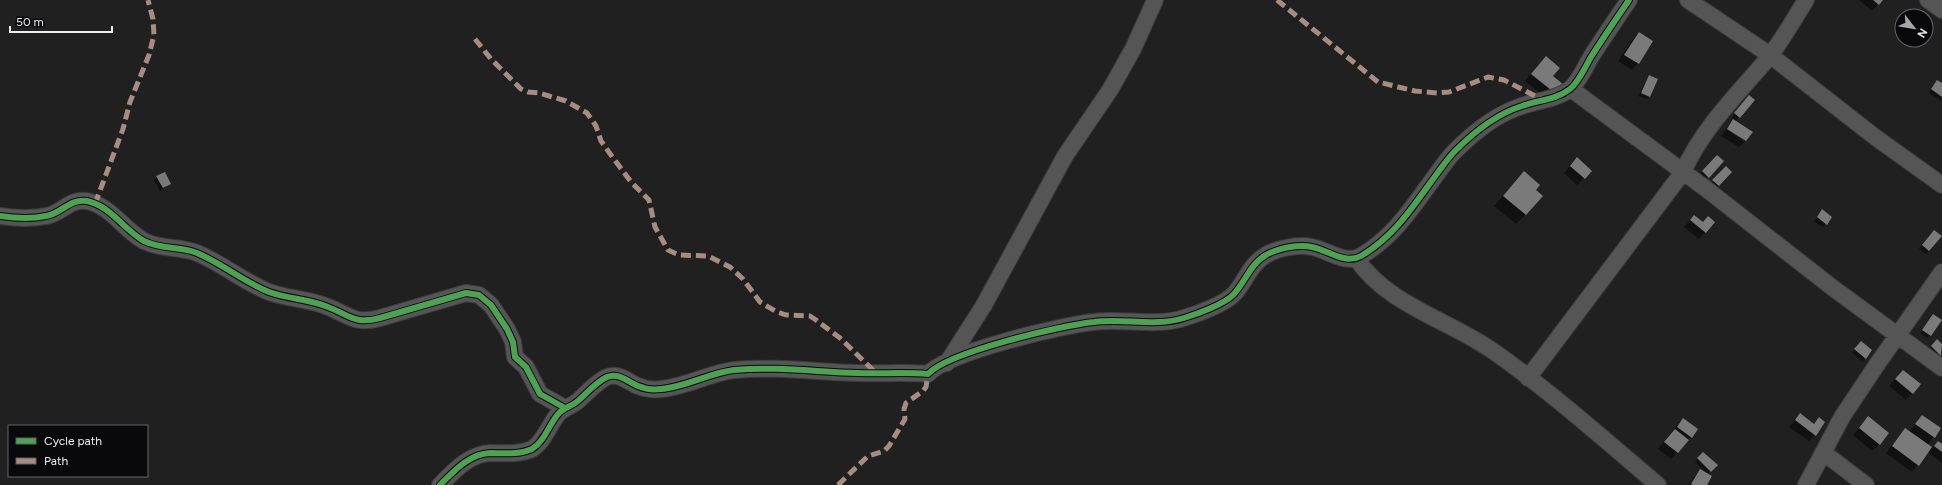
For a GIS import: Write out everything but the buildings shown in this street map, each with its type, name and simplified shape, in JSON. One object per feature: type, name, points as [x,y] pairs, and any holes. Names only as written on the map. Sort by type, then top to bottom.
[{"type":"street","points":[[947,362],[984,305],[1065,156],[1110,90],[1133,49],[1155,0]]},
{"type":"street","points":[[440,485],[460,466],[477,455],[520,453],[533,448],[539,443],[558,414],[565,408],[578,401],[600,381],[610,376],[618,376],[643,388],[662,389],[719,372],[736,370],[797,368],[859,373],[905,372],[928,374],[931,370],[947,362],[1006,341],[1094,322],[1122,321],[1159,323],[1183,318],[1233,296],[1258,261],[1265,255],[1274,251],[1311,247],[1335,256],[1356,258],[1381,242],[1400,225],[1453,153],[1479,129],[1500,115],[1520,106],[1555,98],[1571,89],[1629,0]]},
{"type":"street","points":[[1688,0],[1770,55],[1875,137],[1942,185]]},
{"type":"street","points":[[1528,378],[1683,172],[1697,143],[1713,121],[1770,55],[1806,0]]},
{"type":"street","points":[[1928,0],[1942,10]]},
{"type":"street","points":[[1571,89],[1683,172],[1833,288],[1942,368]]},
{"type":"street","points":[[0,216],[46,216],[75,202],[88,201],[113,215],[134,234],[150,244],[196,252],[257,287],[283,296],[329,307],[359,321],[368,321],[380,318],[466,293],[479,295],[491,305],[499,320],[507,329],[513,342],[515,357],[526,368],[540,394],[565,408]]},
{"type":"street","points":[[1356,258],[1369,275],[1389,291],[1492,350],[1658,485]]},
{"type":"street","points":[[1806,485],[1824,453],[1835,429],[1942,272]]},
{"type":"street","points":[[1824,453],[1866,485]]},
{"type":"marked path","points":[[95,204],[123,129],[130,102],[149,55],[154,35],[153,19],[148,0]]},
{"type":"marked path","points":[[1277,0],[1378,82],[1415,91],[1437,93],[1449,92],[1488,77],[1504,80],[1543,100]]},
{"type":"marked path","points":[[475,39],[491,59],[521,89],[566,101],[587,113],[596,126],[601,141],[631,182],[649,200],[655,227],[668,250],[679,255],[708,256],[730,267],[743,279],[760,302],[777,312],[786,315],[810,316],[840,338],[876,373]]},
{"type":"marked path","points":[[838,485],[868,456],[884,451],[889,446],[905,419],[904,409],[906,403],[923,391],[926,387],[928,374]]},
{"type":"cycle path","points":[[440,485],[462,464],[475,456],[490,453],[516,453],[532,449],[544,437],[559,413],[577,402],[599,382],[611,376],[623,378],[646,389],[655,389],[679,386],[734,370],[750,369],[928,374],[958,357],[1007,341],[1058,328],[1105,321],[1173,321],[1196,314],[1218,305],[1230,298],[1261,258],[1282,249],[1295,246],[1307,246],[1343,258],[1349,259],[1361,256],[1373,248],[1394,229],[1412,209],[1450,157],[1462,144],[1486,124],[1512,109],[1565,93],[1570,89],[1579,78],[1591,57],[1629,0]]},
{"type":"cycle path","points":[[0,216],[23,218],[41,217],[51,215],[76,202],[87,201],[103,208],[144,241],[158,246],[184,249],[197,253],[269,292],[321,304],[358,320],[380,318],[466,293],[479,295],[491,305],[507,329],[513,342],[515,357],[526,367],[540,394],[565,408]]}]
